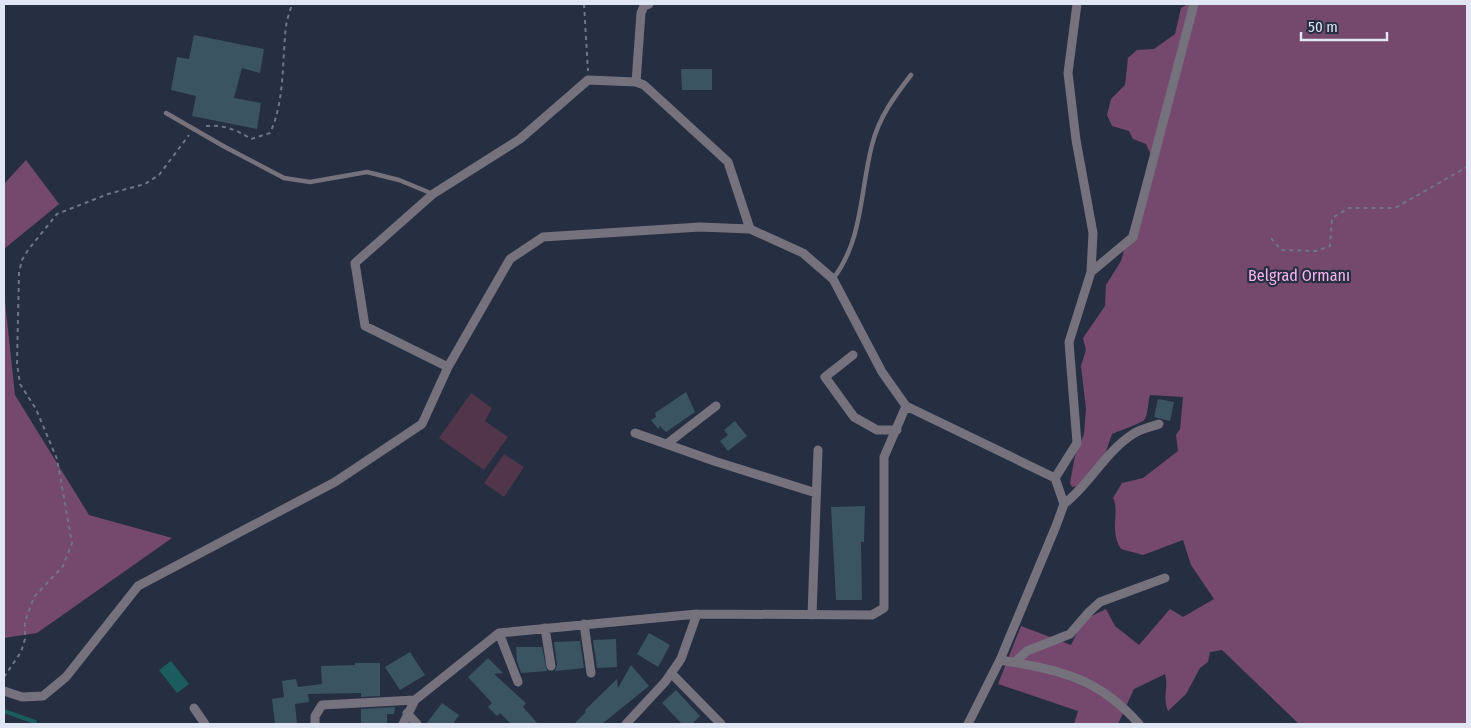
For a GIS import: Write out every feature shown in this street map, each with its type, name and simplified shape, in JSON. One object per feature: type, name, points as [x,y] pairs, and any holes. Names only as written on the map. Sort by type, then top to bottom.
[{"type":"street","points":[[636,82],[641,13],[644,6],[649,4]]},
{"type":"street","points":[[1055,478],[1077,443],[1069,342],[1090,272],[1093,233],[1076,140],[1068,73],[1077,4]]},
{"type":"street","points":[[1090,272],[1133,237],[1194,4]]},
{"type":"street","points":[[448,366],[366,326],[355,263],[433,194],[520,139],[588,80],[636,82],[644,85],[728,162],[750,229]]},
{"type":"street","points":[[4,691],[22,697],[43,696],[66,678],[138,586],[336,482],[422,424],[448,366],[510,259],[542,237],[700,226],[750,229],[803,253],[833,279],[882,372],[906,406],[1055,478],[1064,504]]},
{"type":"street","points":[[853,355],[825,378],[854,417],[877,430],[897,430]]},
{"type":"street","points":[[668,443],[716,406]]},
{"type":"street","points":[[403,724],[415,700],[499,633],[697,614],[872,615],[884,608],[884,457],[906,406]]},
{"type":"street","points":[[968,724],[1000,660],[1064,504],[1080,492],[1117,447],[1134,433],[1159,424]]},
{"type":"street","points":[[635,433],[668,443],[714,461],[816,493]]},
{"type":"street","points":[[812,615],[818,450]]},
{"type":"street","points":[[1015,662],[1027,651],[1070,634],[1100,602],[1165,578]]},
{"type":"street","points":[[626,724],[681,659],[697,614]]},
{"type":"street","points":[[584,624],[591,673]]},
{"type":"street","points":[[545,628],[551,666]]},
{"type":"street","points":[[499,633],[518,682]]},
{"type":"street","points":[[1000,660],[1062,673],[1096,687],[1122,705],[1138,724]]},
{"type":"street","points":[[671,673],[721,724]]},
{"type":"street","points":[[315,724],[314,716],[322,706],[415,700]]},
{"type":"street","points":[[194,708],[205,724]]},
{"type":"street","points":[[407,713],[417,724]]},
{"type":"lane","points":[[833,279],[846,259],[854,241],[868,159],[878,126],[889,103],[910,75]]},
{"type":"lane","points":[[166,113],[284,178],[310,182],[367,172],[399,180],[433,194]]},
{"type":"path","points":[[4,677],[21,652],[25,639],[25,622],[34,597],[63,566],[72,543],[57,459],[36,409],[20,384],[18,348],[19,272],[22,260],[57,214],[108,194],[145,184],[159,176],[182,142],[201,126],[217,125],[251,139],[270,133],[278,103],[286,24],[292,4]]},
{"type":"path","points":[[584,4],[588,80]]},
{"type":"path","points":[[1271,238],[1281,250],[1316,250],[1330,246],[1332,218],[1349,208],[1395,208],[1467,167]]},
{"type":"shaded area","points":[[471,393],[492,408],[485,421],[508,437],[484,470],[439,438]]},
{"type":"shaded area","points":[[504,454],[524,467],[504,497],[484,483]]},
{"type":"shaded area","points":[[171,661],[189,684],[177,693],[159,670]]},
{"type":"green space","name":"Belgrad Ormanı","points":[[1188,4],[1467,4],[1467,724],[1299,724],[1222,650],[1210,652],[1208,662],[1200,668],[1186,694],[1168,711],[1165,674],[1134,689],[1118,724],[1074,724],[1078,711],[998,684],[1021,626],[1071,645],[1083,620],[1106,609],[1115,626],[1139,645],[1170,609],[1183,617],[1214,599],[1191,565],[1183,540],[1143,555],[1121,549],[1117,542],[1115,528],[1116,509],[1113,498],[1122,483],[1143,478],[1178,451],[1176,435],[1180,429],[1183,397],[1150,395],[1145,419],[1112,434],[1105,454],[1077,486],[1072,487],[1070,483],[1075,456],[1084,434],[1086,409],[1081,366],[1086,350],[1083,338],[1105,306],[1106,285],[1121,261],[1151,155],[1146,144],[1133,139],[1129,131],[1112,126],[1107,115],[1111,99],[1125,85],[1128,58],[1137,50],[1154,49],[1175,34],[1181,8]]},
{"type":"green space","points":[[26,160],[59,204],[4,249],[4,184]]},
{"type":"green space","points":[[4,292],[15,395],[89,515],[172,538],[37,633],[4,638]]},
{"type":"building","points":[[194,35],[264,49],[260,73],[242,68],[234,98],[261,103],[257,129],[192,116],[196,96],[171,90],[177,57],[189,59]]},
{"type":"building","points":[[681,69],[712,69],[712,90],[682,90]]},
{"type":"building","points":[[686,392],[695,412],[666,432],[660,426],[658,429],[651,420],[656,417],[655,413]]},
{"type":"building","points":[[1158,399],[1174,402],[1170,421],[1154,417]]},
{"type":"building","points":[[735,421],[747,436],[728,451],[720,441],[728,435],[724,430]]},
{"type":"building","points":[[865,506],[864,542],[861,542],[862,600],[836,600],[831,507]]},
{"type":"building","points":[[649,633],[670,645],[658,667],[637,654]]},
{"type":"building","points":[[616,639],[617,667],[597,668],[593,640]]},
{"type":"building","points":[[580,641],[584,668],[555,671],[557,665],[554,642]]},
{"type":"building","points":[[516,647],[542,647],[547,671],[521,673],[517,661]]},
{"type":"building","points":[[410,652],[425,675],[400,690],[385,667]]},
{"type":"building","points":[[488,658],[503,673],[494,674],[526,703],[523,707],[538,724],[511,724],[500,713],[497,716],[488,707],[492,703],[468,677]]},
{"type":"building","points":[[355,663],[380,663],[380,696],[361,697],[361,693],[308,694],[309,702],[295,704],[297,724],[275,724],[272,699],[284,697],[282,681],[296,679],[298,687],[322,684],[321,666],[355,665]]},
{"type":"building","points":[[631,665],[649,686],[602,724],[574,724],[586,712],[585,710],[617,679],[618,688]]},
{"type":"building","points":[[676,690],[700,716],[692,724],[682,724],[662,703]]},
{"type":"building","points":[[442,703],[459,715],[453,724],[426,724]]},
{"type":"building","points":[[395,707],[394,714],[387,714],[387,724],[361,724],[361,709]]},
{"type":"waterway","points":[[4,711],[35,722]]}]
